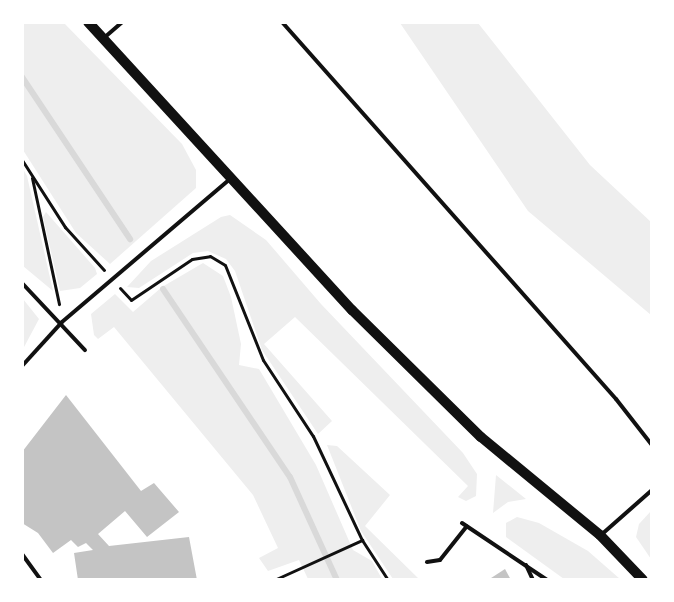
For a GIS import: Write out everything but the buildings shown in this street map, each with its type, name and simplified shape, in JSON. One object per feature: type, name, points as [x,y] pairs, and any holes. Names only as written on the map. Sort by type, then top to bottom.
[{"type":"main road","points":[[88,22],[234,176],[352,310],[481,437],[600,535],[643,580]]},
{"type":"lane","points":[[104,38],[122,22]]},
{"type":"lane","points":[[282,22],[616,398],[652,445]]},
{"type":"lane","points":[[22,366],[62,322],[234,176]]},
{"type":"lane","points":[[22,283],[62,322],[85,350]]},
{"type":"lane","points":[[600,535],[652,490]]},
{"type":"lane","points":[[462,523],[525,562],[547,580]]},
{"type":"lane","points":[[426,562],[440,560],[467,526]]},
{"type":"lane","points":[[22,554],[41,580]]},
{"type":"lane","points":[[525,562],[533,580]]},
{"type":"path","points":[[22,160],[65,227],[106,273]]},
{"type":"path","points":[[32,175],[62,322]]},
{"type":"path","points":[[123,292],[131,300],[192,258],[210,256],[225,265],[262,360],[313,436],[362,540],[388,580]]},
{"type":"path","points":[[274,580],[308,562],[362,540]]},
{"type":"shaded area","points":[[23,22],[64,23],[182,144],[196,170],[196,188],[110,264],[76,233],[23,150]]},
{"type":"shaded area","points":[[400,23],[478,23],[590,165],[651,222],[651,315],[528,211]]},
{"type":"shaded area","points":[[23,169],[27,176],[53,291],[23,266]]},
{"type":"shaded area","points":[[46,212],[95,268],[97,274],[80,288],[60,291],[43,217]]},
{"type":"shaded area","points":[[230,215],[266,240],[321,304],[463,453],[477,474],[476,496],[466,501],[458,497],[468,486],[295,317],[264,344],[332,421],[318,434],[262,350],[235,271],[226,259],[208,251],[193,253],[139,288],[127,287],[151,261],[221,217]]},
{"type":"shaded area","points":[[203,263],[223,276],[231,297],[241,344],[239,365],[259,369],[316,465],[353,550],[372,561],[382,579],[308,579],[299,560],[268,571],[259,558],[278,548],[253,495],[114,327],[98,339],[94,335],[91,314],[115,294],[133,312],[162,287]]},
{"type":"shaded area","points":[[23,299],[39,319],[23,349]]},
{"type":"shaded area","points":[[327,445],[337,446],[390,495],[365,526],[419,579],[393,579],[361,531]]},
{"type":"shaded area","points":[[496,475],[526,499],[508,502],[493,513]]},
{"type":"shaded area","points":[[651,511],[651,559],[636,537],[639,524]]},
{"type":"shaded area","points":[[517,517],[539,523],[588,551],[620,579],[564,579],[506,537],[506,523]]},
{"type":"waterway","points":[[22,77],[130,239]]},
{"type":"waterway","points":[[163,289],[290,477],[337,580]]}]
